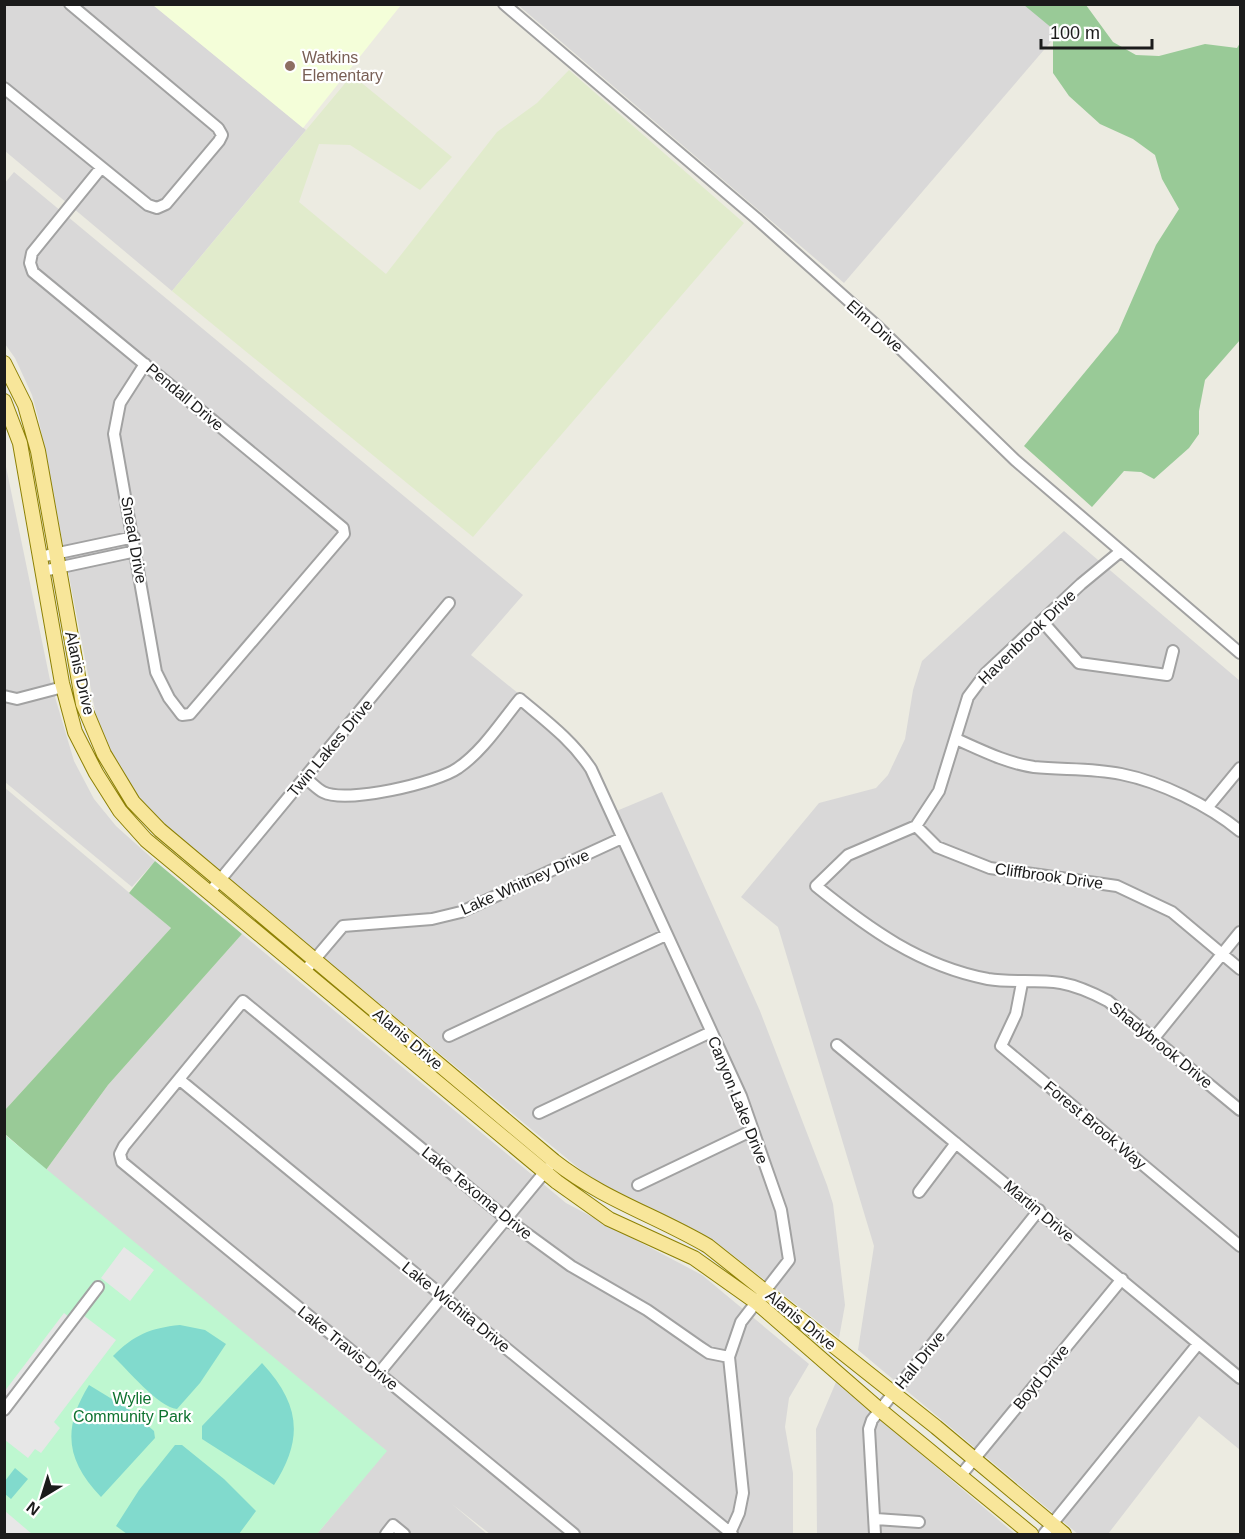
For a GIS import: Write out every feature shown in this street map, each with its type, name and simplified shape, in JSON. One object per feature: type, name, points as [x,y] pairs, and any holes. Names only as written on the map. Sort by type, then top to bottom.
[{"type":"main road","name":"Alanis Drive","points":[[4,363],[25,405],[38,451],[83,704],[104,754],[134,802],[160,831],[220,880],[550,1167],[593,1210],[682,1251],[756,1302],[880,1410],[1031,1534]]},
{"type":"main road","name":"Alanis Drive","points":[[4,401],[20,443],[63,687],[75,732],[96,773],[120,811],[146,840],[304,972],[550,1167],[605,1196],[677,1228],[708,1246],[974,1459],[1048,1530],[1064,1534]]},
{"type":"street","points":[[4,88],[101,168],[157,208],[166,204],[222,135],[218,128],[70,4]]},
{"type":"street","name":"Elm Drive","points":[[504,4],[789,247],[878,327],[1015,460],[1240,653]]},
{"type":"street","name":"Pendall Drive","points":[[101,168],[32,253],[30,263],[33,272],[344,528],[344,534],[190,714],[182,715]]},
{"type":"street","name":"Snead Drive","points":[[145,364],[120,403],[114,434],[156,672],[169,698],[182,715]]},
{"type":"street","points":[[57,561],[134,537]]},
{"type":"street","points":[[41,564],[136,551]]},
{"type":"street","name":"Havenbrook Drive","points":[[916,826],[939,790],[968,697],[986,673],[1121,551]]},
{"type":"street","name":"Twin Lakes Drive","points":[[210,892],[449,603]]},
{"type":"street","points":[[1041,621],[1079,663],[1167,675],[1173,651]]},
{"type":"street","points":[[4,696],[18,699],[63,687]]},
{"type":"street","name":"Canyon Lake Drive","points":[[305,778],[324,793],[338,796],[404,788],[434,780],[457,769],[472,756],[520,699],[579,750],[591,769],[711,1032],[753,1130],[781,1210],[789,1260],[764,1290],[736,1331],[729,1357],[743,1493],[731,1534]]},
{"type":"street","points":[[956,739],[1000,758],[1032,766],[1122,774],[1166,789],[1207,808],[1240,831]]},
{"type":"street","points":[[1207,808],[1240,768]]},
{"type":"street","name":"Shadybrook Drive","points":[[916,826],[848,855],[816,886],[871,931],[898,946],[960,973],[1022,983],[1061,983],[1086,990],[1108,1001],[1240,1110]]},
{"type":"street","name":"Cliffbrook Drive","points":[[916,826],[937,847],[990,868],[1117,886],[1172,912],[1240,969]]},
{"type":"street","name":"Lake Whitney Drive","points":[[304,972],[343,926],[432,919],[461,912],[622,838]]},
{"type":"street","points":[[1154,1038],[1240,932]]},
{"type":"street","points":[[449,1036],[666,935]]},
{"type":"street","name":"Forest Brook Way","points":[[1022,983],[1016,1014],[1001,1046],[1240,1246]]},
{"type":"street","name":"Lake Texoma Drive","points":[[180,1080],[243,1001],[508,1220],[571,1266],[647,1310],[709,1353],[729,1357]]},
{"type":"street","points":[[539,1113],[711,1032]]},
{"type":"street","name":"Martin Drive","points":[[837,1045],[1240,1378]]},
{"type":"street","name":"Lake Travis Drive","points":[[180,1080],[124,1146],[120,1154],[122,1162],[574,1534]]},
{"type":"street","name":"Lake Wichita Drive","points":[[180,1080],[731,1534]]},
{"type":"street","points":[[638,1185],[753,1130]]},
{"type":"street","points":[[919,1192],[956,1143]]},
{"type":"street","points":[[379,1373],[550,1167]]},
{"type":"street","name":"Hall Drive","points":[[875,1534],[876,1519],[869,1429],[880,1410],[1039,1210]]},
{"type":"street","name":"Boyd Drive","points":[[961,1475],[1122,1280]]},
{"type":"street","points":[[4,1410],[98,1287]]},
{"type":"street","points":[[1048,1530],[1198,1344]]},
{"type":"street","points":[[876,1519],[919,1522]]},
{"type":"street","points":[[386,1534],[393,1525],[404,1534]]},
{"type":"shaded area","points":[[1032,4],[1061,30],[844,283],[518,5]]},
{"type":"shaded area","points":[[4,5],[153,5],[306,130],[172,291],[5,151]]},
{"type":"shaded area","name":"Watkins Elementary","points":[[153,5],[401,5],[303,128]]},
{"type":"shaded area","points":[[569,70],[744,223],[473,537],[172,291],[352,75],[452,157],[420,190],[350,145],[319,144],[299,202],[386,274],[497,132],[537,103]]},
{"type":"shaded area","points":[[14,172],[523,595],[471,655],[577,741],[588,754],[614,812],[662,792],[760,1011],[827,1185],[833,1204],[845,1305],[839,1338],[726,1250],[699,1234],[627,1201],[593,1180],[165,827],[143,804],[113,759],[98,726],[39,421],[32,395],[15,358],[5,344],[4,184]]},
{"type":"shaded area","points":[[4,457],[50,680],[74,761],[94,799],[116,826],[155,861],[132,887],[5,782]]},
{"type":"shaded area","points":[[1064,531],[1240,681],[1240,1450],[1199,1416],[1108,1534],[1078,1534],[858,1350],[874,1246],[778,927],[741,897],[819,803],[876,788],[888,775],[905,739],[913,690],[922,661]]},
{"type":"shaded area","points":[[4,787],[171,928],[5,1110],[4,1110]]},
{"type":"shaded area","points":[[242,934],[566,1203],[702,1275],[809,1364],[789,1398],[785,1427],[793,1473],[793,1534],[490,1534],[452,1504],[487,1534],[317,1534],[386,1451],[46,1170],[108,1085]]},
{"type":"shaded area","points":[[124,1247],[154,1270],[130,1301],[101,1278]]},
{"type":"shaded area","points":[[75,1309],[116,1340],[54,1422],[60,1428],[41,1453],[35,1449],[28,1458],[5,1440],[4,1392],[64,1313],[69,1317]]},
{"type":"shaded area","points":[[180,1325],[205,1330],[226,1344],[200,1383],[177,1409],[169,1407],[152,1395],[113,1356],[143,1334],[160,1328]]},
{"type":"shaded area","points":[[262,1363],[284,1393],[294,1422],[290,1452],[274,1485],[202,1439],[202,1426]]},
{"type":"shaded area","points":[[836,1382],[1015,1534],[817,1534],[816,1429]]},
{"type":"shaded area","points":[[89,1385],[130,1410],[154,1431],[155,1438],[101,1497],[81,1470],[72,1444],[75,1416]]},
{"type":"shaded area","points":[[175,1445],[182,1445],[224,1479],[256,1511],[239,1534],[127,1534],[116,1526],[139,1490]]},
{"type":"shaded area","points":[[15,1468],[28,1479],[11,1499],[5,1494],[5,1481]]},
{"type":"shaded area","points":[[5,1511],[32,1534],[5,1534]]},
{"type":"green space","points":[[1024,5],[1086,5],[1113,42],[1136,55],[1159,56],[1205,44],[1237,48],[1240,43],[1240,340],[1205,380],[1199,411],[1199,434],[1189,448],[1154,479],[1141,472],[1124,471],[1092,507],[1024,446],[1118,332],[1156,245],[1179,209],[1162,179],[1155,155],[1133,139],[1100,124],[1069,96],[1053,73],[1053,29]]},
{"type":"green space","points":[[155,861],[242,934],[108,1085],[46,1170],[5,1134],[5,1110],[171,928],[129,893]]},
{"type":"green space","name":"Wylie Community Park","points":[[4,1134],[387,1451],[317,1534],[5,1534]]},
{"type":"place","name":"Watkins Elementary","points":[[290,66]]}]
